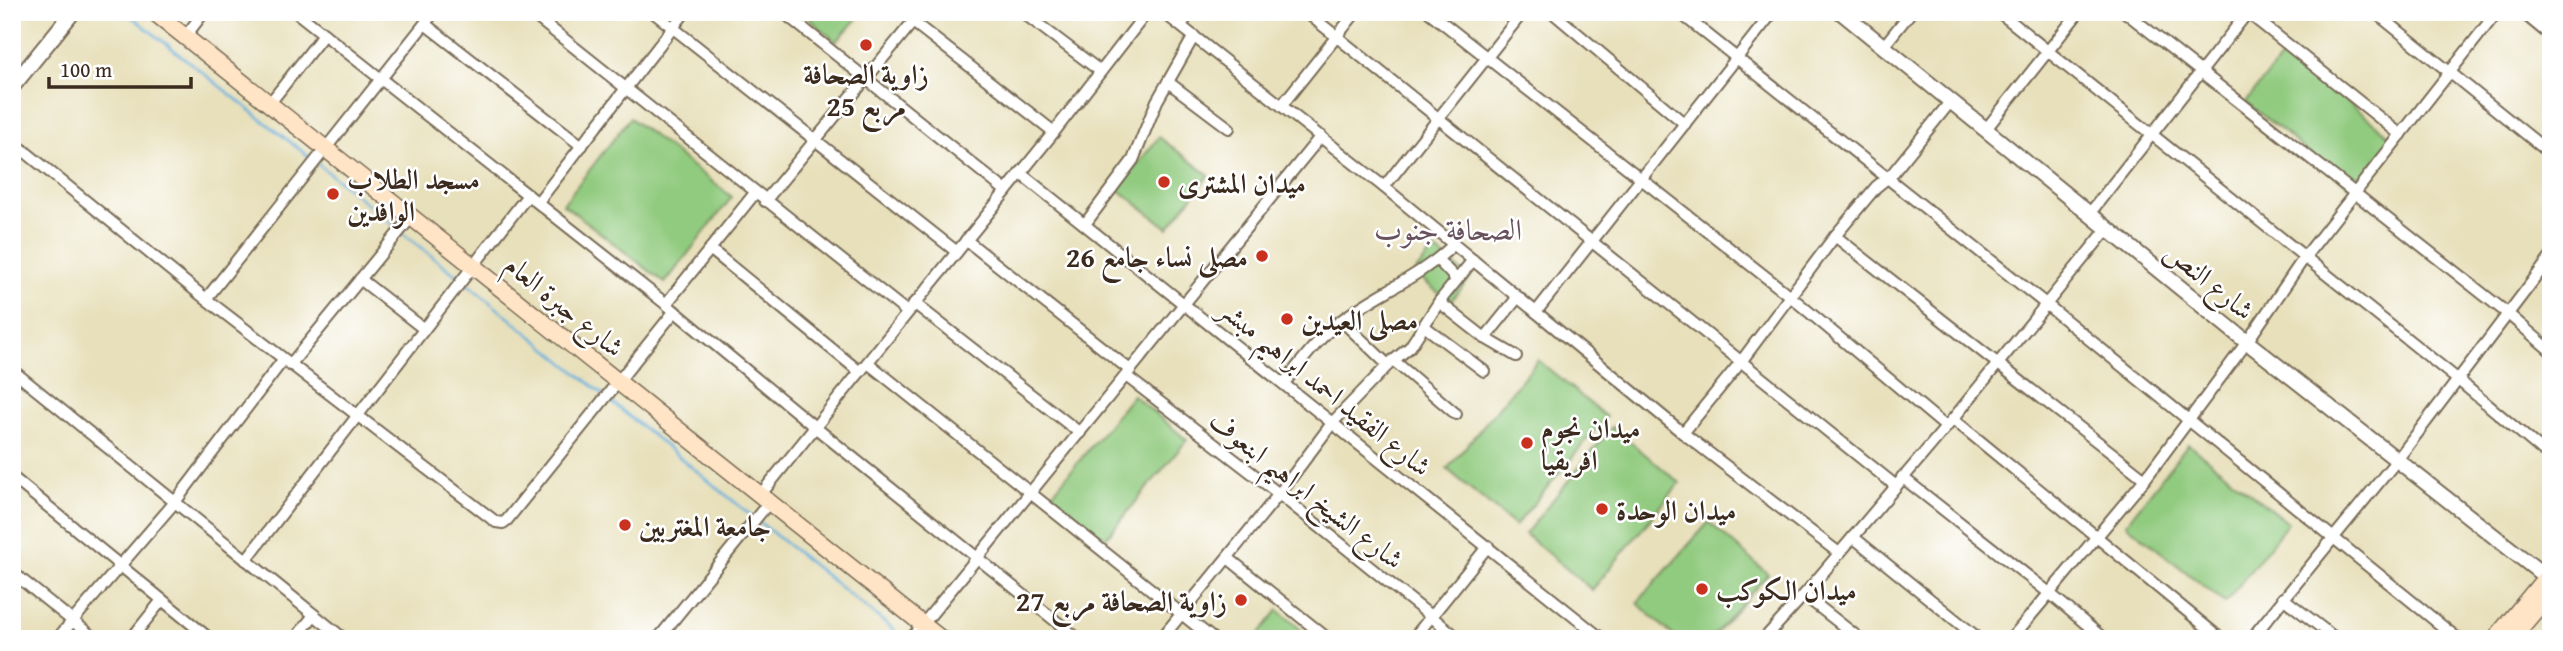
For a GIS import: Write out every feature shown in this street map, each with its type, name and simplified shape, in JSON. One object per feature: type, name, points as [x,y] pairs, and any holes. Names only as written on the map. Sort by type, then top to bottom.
[{"type":"main road","name":"شارع جبرة العام","points":[[155,12],[941,639]]},
{"type":"main road","points":[[2496,639],[2549,580]]},
{"type":"main road","points":[[2511,639],[2549,580]]},
{"type":"street","points":[[12,87],[73,12]]},
{"type":"street","points":[[185,37],[204,12]]},
{"type":"street","points":[[296,12],[533,198],[1078,639]]},
{"type":"street","points":[[206,299],[434,12]]},
{"type":"street","points":[[530,12],[907,312]]},
{"type":"street","points":[[653,12],[957,252]]},
{"type":"street","points":[[246,560],[474,265],[582,146],[685,12]]},
{"type":"street","points":[[783,12],[1006,191]]},
{"type":"street","points":[[765,201],[921,12]]},
{"type":"street","points":[[1022,12],[1100,71]]},
{"type":"street","points":[[658,639],[816,428],[1147,12]]},
{"type":"street","points":[[1163,12],[1384,187],[1683,433],[1839,553]]},
{"type":"street","points":[[1181,25],[1191,12]]},
{"type":"street","points":[[1306,12],[1740,363],[2049,592],[2104,639]]},
{"type":"street","points":[[1282,105],[1356,12]]},
{"type":"street","points":[[1429,12],[1950,423],[2098,536],[2221,639]]},
{"type":"street","points":[[1384,187],[1523,12]]},
{"type":"street","points":[[1552,12],[1685,124]]},
{"type":"street","points":[[1679,12],[2047,305],[2458,639]]},
{"type":"street","points":[[1536,312],[1773,12]]},
{"type":"street","name":"شارع النص","points":[[1841,12],[2247,342],[2549,580]]},
{"type":"street","points":[[1883,47],[1911,12]]},
{"type":"street","points":[[1999,12],[2457,379],[2551,458]]},
{"type":"street","points":[[1986,129],[2079,12]]},
{"type":"street","points":[[2125,12],[2507,313],[2551,351]]},
{"type":"street","points":[[2090,213],[2248,12],[2401,135]]},
{"type":"street","points":[[2375,12],[2551,154]]},
{"type":"street","points":[[2011,639],[2145,479],[2247,342],[2304,258],[2497,12]]},
{"type":"street","points":[[2522,12],[2551,36]]},
{"type":"street","points":[[913,22],[1054,132]]},
{"type":"street","points":[[425,24],[582,146]]},
{"type":"street","points":[[270,103],[324,34]]},
{"type":"street","points":[[1085,224],[1133,160],[1155,106],[1194,36]]},
{"type":"street","points":[[1168,82],[1229,128]]},
{"type":"street","points":[[1683,433],[1740,363],[1835,236],[1951,101]]},
{"type":"street","points":[[911,639],[1321,136]]},
{"type":"street","points":[[12,141],[206,299],[356,416],[496,522],[503,523],[619,381],[710,248],[755,193]]},
{"type":"street","name":"شارع الفقيد احمد ابراهيم مبشر","points":[[1020,173],[1602,639]]},
{"type":"street","points":[[57,639],[412,216]]},
{"type":"street","points":[[1764,639],[1950,423],[2108,228]]},
{"type":"street","points":[[1835,236],[2145,479]]},
{"type":"street","name":"شارع الشيخ ابراهيم ابنعوف","points":[[966,240],[1459,639]]},
{"type":"street","points":[[1284,383],[1322,338],[1342,321],[1438,260],[1454,244]]},
{"type":"street","points":[[710,248],[1030,493],[1213,639]]},
{"type":"street","points":[[2251,639],[2397,460],[2551,257]]},
{"type":"street","points":[[1438,260],[1456,279]]},
{"type":"street","points":[[1161,639],[1279,494],[1333,422],[1410,346],[1439,302],[1473,260]]},
{"type":"street","points":[[360,279],[424,328]]},
{"type":"street","points":[[1485,338],[1518,297]]},
{"type":"street","points":[[1439,302],[1485,338],[1516,356]]},
{"type":"street","points":[[915,303],[1080,433]]},
{"type":"street","points":[[1342,321],[1455,414]]},
{"type":"street","points":[[1424,326],[1484,371]]},
{"type":"street","points":[[14,377],[344,639]]},
{"type":"street","points":[[12,477],[209,639]]},
{"type":"street","points":[[1853,537],[1979,639]]},
{"type":"street","points":[[1413,639],[1488,546]]},
{"type":"street","points":[[1228,558],[1328,639]]},
{"type":"street","points":[[12,572],[95,639]]},
{"type":"street","points":[[1804,595],[1860,639]]},
{"type":"street","points":[[2283,598],[2336,639]]},
{"type":"street","points":[[131,639],[162,600]]},
{"type":"street","points":[[295,639],[314,615]]},
{"type":"street","points":[[1581,639],[1589,628]]},
{"type":"green space","points":[[802,12],[863,12],[836,42]]},
{"type":"green space","points":[[2286,52],[2393,138],[2353,189],[2246,102]]},
{"type":"green space","points":[[630,118],[732,197],[665,283],[563,204]]},
{"type":"green space","name":"ميدان المشترى","points":[[1159,137],[1209,175],[1168,228],[1118,189]]},
{"type":"green space","points":[[1434,249],[1470,278],[1450,302],[1414,273]]},
{"type":"green space","name":"ميدان نجوم افريقيا","points":[[1538,360],[1606,417],[1515,526],[1447,469]]},
{"type":"green space","points":[[1133,395],[1187,440],[1105,539],[1052,494]]},
{"type":"green space","name":"ميدان الوحدة","points":[[1612,427],[1680,483],[1592,590],[1525,534]]},
{"type":"green space","points":[[2188,444],[2288,523],[2225,603],[2126,524]]},
{"type":"green space","name":"ميدان الكوكب","points":[[1709,522],[1768,574],[1711,639],[1677,639],[1637,603]]},
{"type":"green space","points":[[1278,610],[1312,639],[1255,639]]},
{"type":"waterway","points":[[126,12],[313,160]]},
{"type":"waterway","points":[[318,164],[397,228]]},
{"type":"waterway","points":[[402,233],[460,278]]},
{"type":"waterway","points":[[465,282],[604,395]]},
{"type":"waterway","points":[[609,400],[753,517]]},
{"type":"waterway","points":[[758,521],[905,639]]},
{"type":"place","name":"زاوية الصحافة مربع 25","points":[[866,45]]},
{"type":"place","name":"ميدان المشترى","points":[[1164,182]]},
{"type":"place","name":"مسجد الطلاب الوافدين","points":[[333,194]]},
{"type":"place","name":"مصلى نساء جامع 26","points":[[1262,256]]},
{"type":"place","name":"مصلى العيدين","points":[[1287,319]]},
{"type":"place","name":"ميدان نجوم افريقيا","points":[[1527,443]]},
{"type":"place","name":"ميدان الوحدة","points":[[1602,509]]},
{"type":"place","name":"جامعة المغتربين","points":[[625,525]]},
{"type":"place","name":"ميدان الكوكب","points":[[1702,589]]},
{"type":"place","name":"زاوية الصحافة مربع 27","points":[[1241,600]]},
{"type":"district","name":"الصحافة جنوب","points":[[1448,229]]}]
